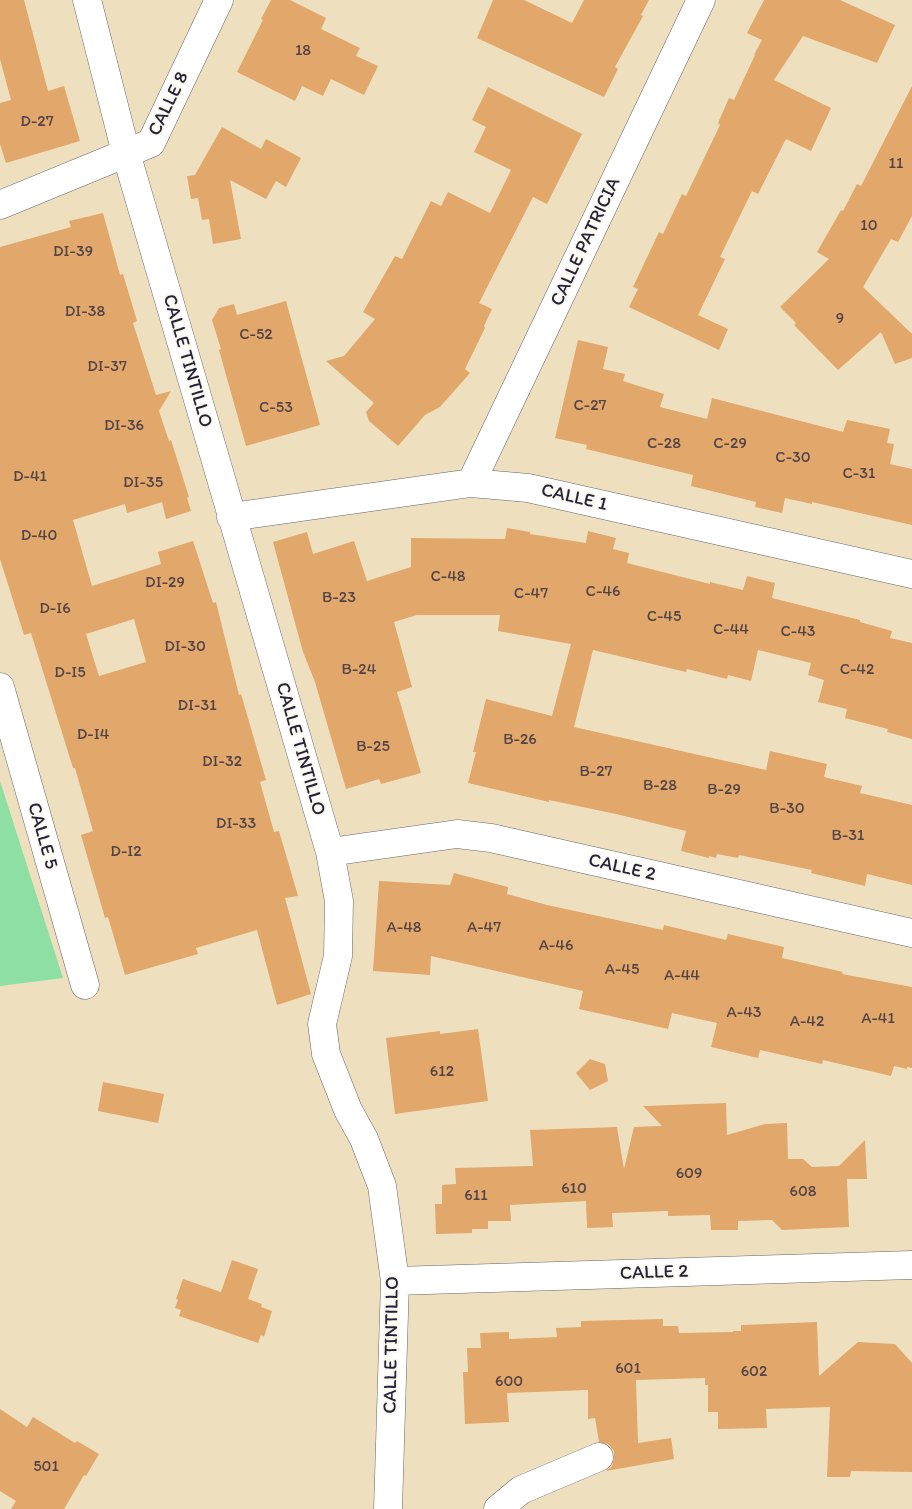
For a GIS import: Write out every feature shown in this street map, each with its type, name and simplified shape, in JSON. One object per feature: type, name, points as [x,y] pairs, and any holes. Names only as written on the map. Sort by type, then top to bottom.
[{"type":"street","name":"CALLE TINTILLO","points":[[87,0],[126,153],[330,852],[339,901],[338,956],[322,1024],[326,1054],[348,1110],[364,1138],[382,1186],[396,1282],[386,1506]]},
{"type":"street","name":"CALLE 8","points":[[0,205],[151,143],[219,0]]},
{"type":"street","name":"CALLE PATRICIA","points":[[471,483],[701,0]]},
{"type":"street","name":"CALLE 1","points":[[232,517],[471,483],[528,488],[912,574]]},
{"type":"street","name":"CALLE 5","points":[[0,688],[85,985]]},
{"type":"street","name":"CALLE 2","points":[[330,852],[457,834],[491,838],[912,933]]},
{"type":"street","name":"CALLE 2","points":[[396,1282],[912,1265]]},
{"type":"street","points":[[498,1509],[522,1490],[599,1457]]},
{"type":"green space","points":[[0,781],[63,978],[0,986]]},
{"type":"building","points":[[0,0],[24,0],[48,91],[64,86],[80,141],[6,163],[0,144],[0,103],[11,100],[0,59]]},
{"type":"building","points":[[271,0],[290,0],[326,18],[321,29],[360,48],[356,56],[378,66],[364,95],[331,79],[323,96],[302,86],[295,101],[237,72]]},
{"type":"building","points":[[493,0],[524,0],[572,23],[584,0],[649,0],[641,15],[643,16],[615,67],[618,69],[604,97],[477,38]]},
{"type":"building","points":[[764,0],[840,0],[895,25],[877,63],[803,36],[774,80],[831,108],[811,151],[786,139],[758,194],[752,191],[720,257],[725,259],[698,315],[728,329],[719,350],[629,307],[638,289],[633,287],[659,232],[663,234],[682,194],[686,196],[720,125],[718,123],[729,98],[734,100],[762,40],[747,33]]},
{"type":"building","points":[[912,86],[912,216],[898,242],[891,239],[863,287],[912,334],[912,358],[895,364],[881,332],[838,370],[794,325],[796,323],[780,307],[829,259],[817,252],[841,210],[843,211],[857,184],[861,186]]},
{"type":"building","points":[[488,87],[582,134],[547,204],[533,197],[479,303],[492,309],[465,369],[470,373],[440,407],[425,415],[398,446],[369,421],[366,412],[374,403],[326,361],[344,356],[375,319],[363,312],[395,256],[402,259],[431,201],[441,206],[448,192],[490,213],[511,170],[474,152],[486,127],[472,120]]},
{"type":"building","points":[[222,127],[261,149],[266,139],[301,158],[286,187],[276,181],[266,199],[230,180],[241,239],[213,244],[209,219],[202,220],[198,198],[191,199],[187,176],[195,175]]},
{"type":"building","points":[[103,213],[120,275],[123,274],[137,321],[133,323],[156,395],[171,391],[159,411],[169,441],[171,440],[189,497],[187,498],[191,511],[166,519],[162,502],[127,513],[125,504],[73,520],[92,586],[161,564],[158,552],[193,541],[213,603],[216,602],[239,695],[241,694],[266,780],[260,782],[274,832],[279,831],[298,896],[285,898],[311,994],[277,1005],[257,930],[196,948],[198,954],[125,975],[108,917],[105,918],[81,835],[93,831],[75,768],[73,768],[31,633],[24,635],[0,559],[0,247],[71,227],[69,221]],"holes":[[[134,619],[146,662],[99,676],[86,634]]]},
{"type":"building","points":[[286,301],[320,425],[246,446],[212,320],[219,308],[234,304],[237,315]]},
{"type":"building","points":[[578,340],[608,347],[603,369],[625,374],[623,381],[664,394],[660,407],[707,419],[712,398],[843,432],[847,420],[890,429],[887,443],[894,444],[890,464],[912,469],[912,525],[812,502],[812,504],[785,498],[782,513],[755,507],[756,502],[691,486],[693,475],[586,449],[587,445],[555,438]]},
{"type":"building","points":[[507,528],[530,532],[530,534],[586,543],[588,531],[616,538],[613,549],[629,553],[627,563],[710,584],[710,582],[743,590],[747,576],[775,583],[772,598],[860,620],[860,622],[892,631],[890,638],[912,643],[912,739],[887,732],[888,729],[845,718],[847,709],[818,702],[824,680],[808,675],[811,663],[758,650],[751,681],[728,675],[727,679],[687,669],[686,672],[593,650],[574,727],[766,770],[770,751],[827,764],[824,777],[862,786],[860,793],[912,805],[912,885],[867,874],[865,886],[811,873],[812,870],[739,855],[738,858],[717,854],[716,858],[709,856],[709,858],[681,851],[686,831],[616,814],[549,800],[549,802],[468,783],[476,752],[473,752],[486,699],[552,716],[571,644],[498,631],[500,615],[417,615],[394,622],[412,687],[397,692],[421,773],[381,784],[379,779],[346,789],[315,682],[303,652],[273,542],[307,532],[313,554],[354,541],[367,581],[411,567],[411,538],[505,539]]},
{"type":"building","points":[[454,873],[508,887],[507,894],[547,905],[663,930],[664,925],[726,940],[728,934],[784,947],[782,958],[843,972],[842,974],[912,987],[912,1068],[907,1067],[907,1069],[894,1066],[891,1076],[823,1060],[822,1064],[760,1050],[758,1058],[711,1047],[717,1023],[672,1013],[668,1029],[579,1009],[583,991],[431,956],[430,975],[373,971],[379,881],[450,885]]},
{"type":"building","points":[[478,1029],[488,1101],[395,1114],[386,1038],[440,1031],[440,1034]]},
{"type":"building","points":[[590,1059],[605,1064],[608,1081],[590,1090],[576,1073]]},
{"type":"building","points":[[103,1082],[164,1094],[158,1123],[98,1111]]},
{"type":"building","points":[[726,1103],[727,1135],[765,1124],[787,1123],[788,1159],[803,1159],[812,1167],[839,1166],[865,1140],[867,1179],[847,1179],[849,1227],[782,1230],[772,1220],[738,1221],[738,1230],[711,1230],[710,1215],[668,1216],[668,1211],[612,1213],[613,1227],[587,1228],[586,1201],[510,1205],[511,1221],[488,1221],[488,1229],[472,1229],[472,1233],[436,1234],[435,1204],[442,1204],[442,1185],[456,1184],[455,1168],[533,1166],[530,1130],[617,1127],[624,1169],[634,1127],[662,1126],[643,1106]]},
{"type":"building","points":[[232,1260],[258,1269],[248,1299],[262,1304],[261,1307],[272,1311],[264,1337],[261,1335],[258,1343],[179,1316],[181,1310],[175,1308],[183,1279],[221,1292]]},
{"type":"building","points":[[663,1319],[663,1326],[678,1326],[679,1333],[733,1332],[741,1331],[741,1325],[817,1322],[819,1376],[858,1342],[895,1344],[912,1363],[912,1472],[851,1471],[850,1477],[827,1477],[830,1407],[766,1409],[767,1428],[718,1429],[718,1412],[708,1412],[708,1385],[705,1385],[705,1378],[636,1380],[638,1443],[671,1438],[674,1459],[606,1471],[612,1466],[614,1451],[608,1444],[599,1442],[595,1418],[588,1419],[588,1390],[507,1393],[509,1422],[465,1424],[463,1372],[468,1372],[467,1348],[481,1348],[480,1333],[509,1332],[509,1339],[557,1337],[556,1328],[581,1327],[581,1321]]},
{"type":"building","points":[[0,1409],[27,1427],[33,1417],[75,1443],[77,1441],[99,1454],[64,1509],[11,1509],[16,1501],[0,1491]]}]
